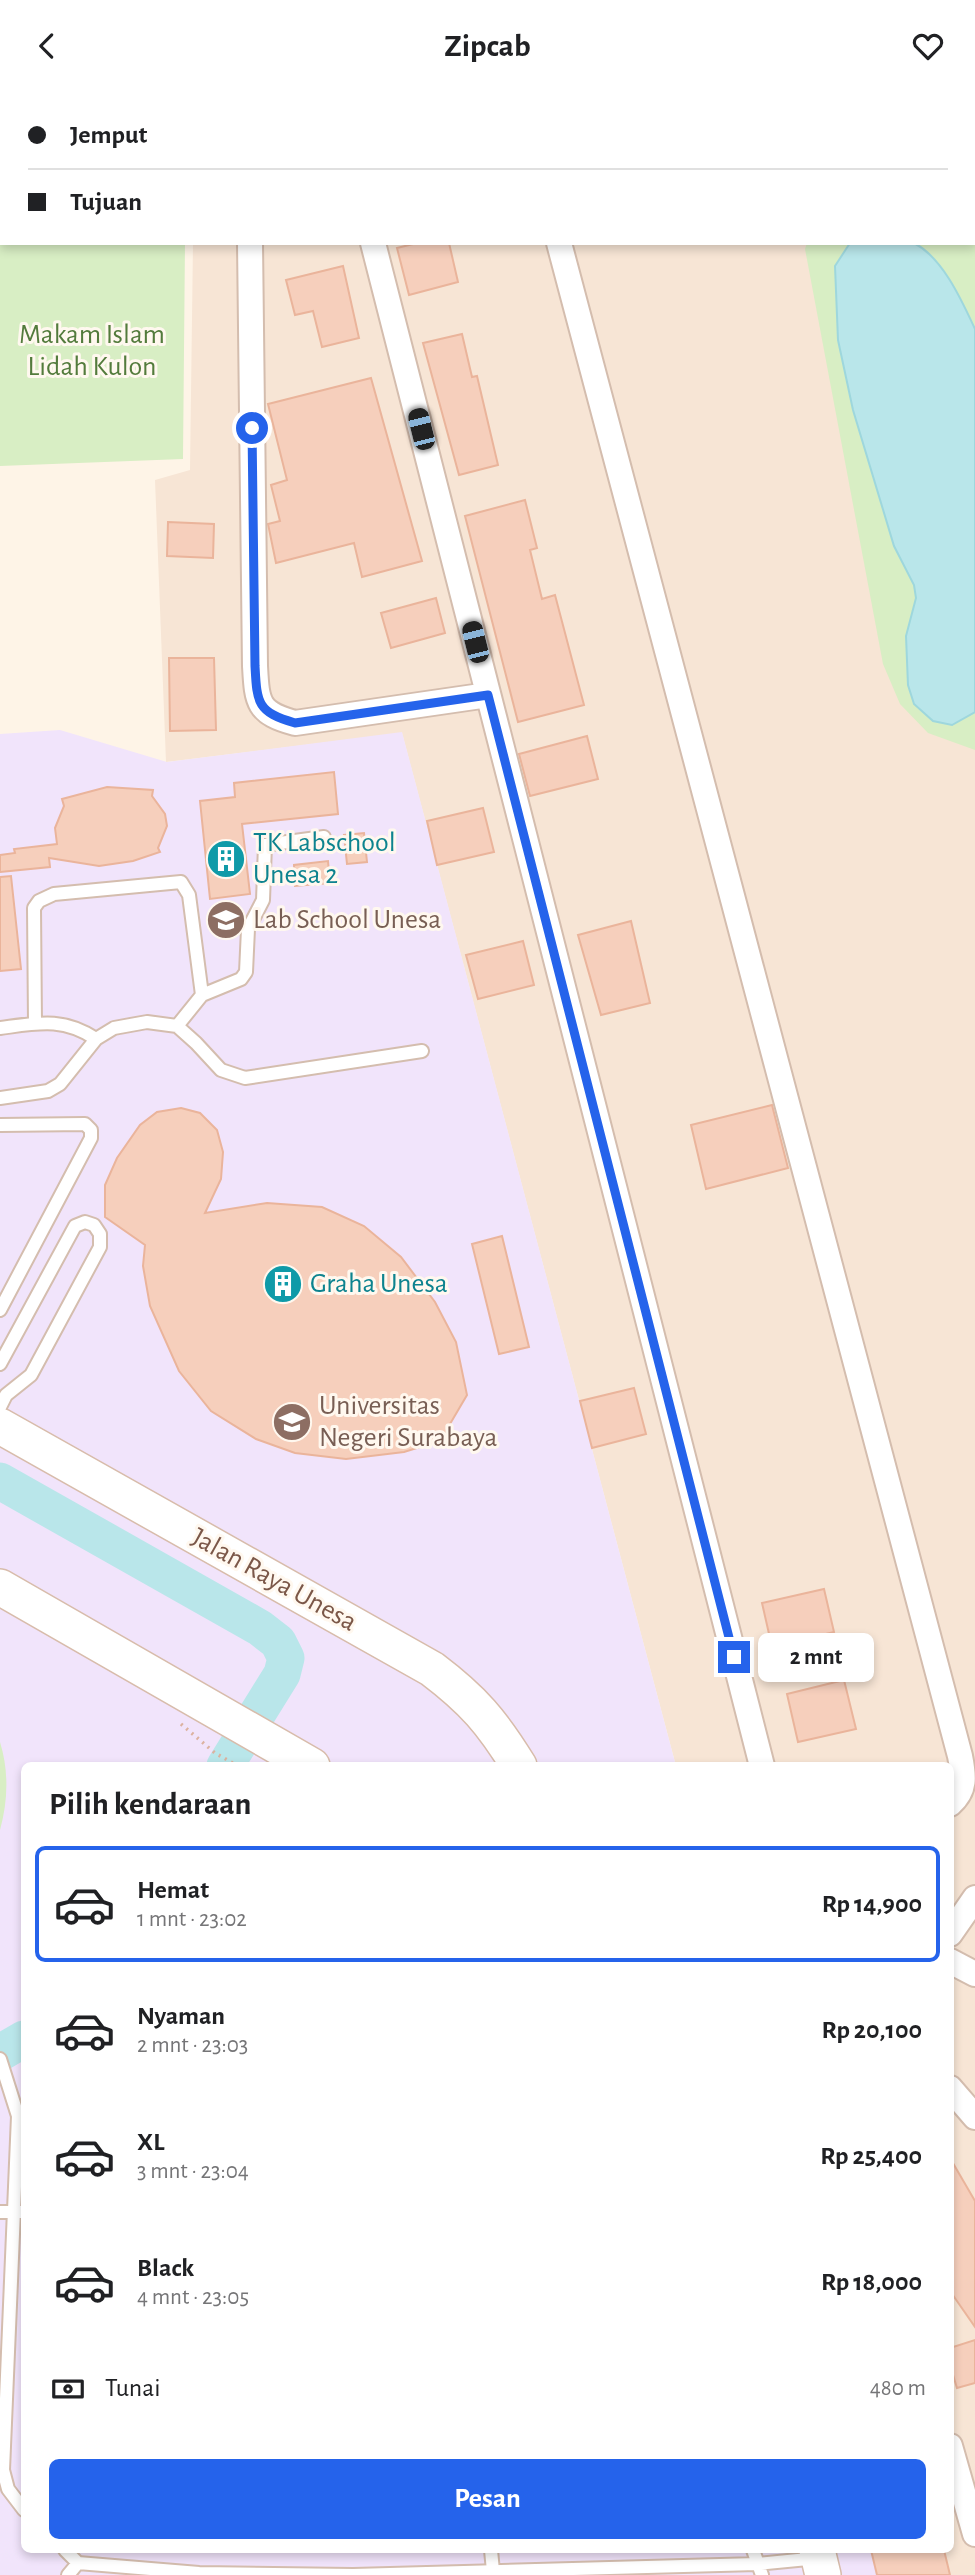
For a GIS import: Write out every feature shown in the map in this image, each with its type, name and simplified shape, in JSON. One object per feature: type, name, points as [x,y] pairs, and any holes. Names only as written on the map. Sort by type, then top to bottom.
[{"type":"main road","name":"Jalan Raya Unesa","points":[[0,1426],[432,1669],[465,1694],[486,1716],[516,1762]]},
{"type":"main road","points":[[0,1587],[306,1762]]},
{"type":"street","points":[[250,245],[255,666],[257,695],[263,708],[271,716],[295,723],[488,695]]},
{"type":"street","points":[[374,245],[761,1762]]},
{"type":"street","points":[[560,245],[960,1756],[964,1778],[960,1796],[954,1801]]},
{"type":"street","points":[[954,1928],[975,1898]]},
{"type":"street","points":[[954,1963],[975,1975]]},
{"type":"street","points":[[954,2093],[975,2117]]},
{"type":"street","points":[[954,2117],[975,2124]]},
{"type":"street","points":[[954,2460],[975,2534]]},
{"type":"lane","points":[[177,1026],[202,995],[241,979],[246,972],[248,929],[263,900],[265,845],[324,837]]},
{"type":"lane","points":[[35,1023],[34,908],[39,901],[54,894],[181,881],[189,895],[202,995]]},
{"type":"lane","points":[[0,1098],[34,1095],[60,1084],[96,1039],[114,1028],[147,1022],[177,1026],[197,1043],[220,1070],[246,1077],[422,1051]]},
{"type":"lane","points":[[0,1028],[35,1023],[63,1023],[79,1027],[96,1039]]},
{"type":"lane","points":[[0,1125],[85,1124],[91,1130],[91,1138],[54,1212],[0,1310]]},
{"type":"lane","points":[[54,1212],[75,1226]]},
{"type":"lane","points":[[0,1364],[75,1226],[85,1222],[94,1225],[100,1234],[100,1247],[31,1375],[6,1395],[0,1407]]},
{"type":"lane","points":[[0,2059],[18,2116],[19,2212],[2,2470],[8,2489],[21,2505]]},
{"type":"lane","points":[[0,2213],[19,2212]]},
{"type":"lane","points":[[68,2553],[78,2563],[199,2574],[760,2570],[820,2561]]},
{"type":"lane","points":[[491,2553],[493,2571]]},
{"type":"lane","points":[[754,2553],[760,2570]]},
{"type":"lane","points":[[68,2575],[78,2563]]},
{"type":"path","points":[[215,1753],[231,1762]]},
{"type":"shaded area","points":[[193,245],[975,245],[975,2575],[891,2575],[885,2553],[954,2553],[954,1762],[675,1762],[402,733],[166,762],[155,480],[190,470]]},
{"type":"shaded area","name":"Universitas Negeri Surabaya","points":[[60,730],[167,762],[402,732],[675,1762],[21,1762],[21,2553],[885,2553],[891,2575],[0,2575],[0,734]]},
{"type":"green space","name":"Makam Islam Lidah Kulon","points":[[0,245],[185,245],[183,459],[0,466]]},
{"type":"green space","points":[[806,245],[975,245],[975,750],[928,733],[900,704],[883,664]]},
{"type":"green space","points":[[0,1742],[6,1786],[0,1830]]},
{"type":"water","points":[[849,245],[917,245],[943,269],[975,329],[975,712],[952,725],[933,721],[914,704],[908,685],[906,636],[916,598],[914,585],[894,546],[853,410],[838,340],[835,266]]},
{"type":"building","points":[[409,245],[449,245],[458,282],[409,295],[397,248]]},
{"type":"building","points":[[343,266],[359,338],[322,347],[313,311],[295,315],[286,280]]},
{"type":"building","points":[[462,334],[472,377],[477,376],[498,465],[459,475],[423,343]]},
{"type":"building","points":[[371,378],[422,561],[362,577],[354,543],[276,563],[268,524],[280,521],[271,485],[287,480],[268,404]]},
{"type":"building","points":[[525,500],[537,548],[530,550],[542,599],[555,595],[584,705],[518,722],[465,516]]},
{"type":"building","points":[[168,522],[214,524],[213,558],[167,556]]},
{"type":"building","points":[[436,598],[445,633],[391,648],[381,613]]},
{"type":"building","points":[[169,658],[214,658],[216,730],[170,731]]},
{"type":"building","points":[[587,736],[598,779],[530,796],[519,754]]},
{"type":"building","name":"TK Labschool Unesa 2","points":[[334,772],[338,814],[242,824],[250,894],[210,899],[200,801],[235,797],[234,783]]},
{"type":"building","points":[[107,787],[153,790],[152,796],[165,814],[167,826],[158,848],[160,852],[133,861],[99,866],[49,858],[50,867],[0,872],[0,855],[15,853],[14,849],[57,844],[55,828],[64,806],[62,799]]},
{"type":"building","points":[[483,808],[494,852],[437,865],[427,821]]},
{"type":"building","points":[[364,833],[367,862],[347,864],[344,835]]},
{"type":"building","points":[[328,861],[330,883],[295,886],[294,865]]},
{"type":"building","points":[[11,876],[21,969],[0,971],[0,877]]},
{"type":"building","points":[[631,921],[650,1003],[601,1015],[578,935]]},
{"type":"building","points":[[523,941],[534,985],[478,999],[466,955]]},
{"type":"building","points":[[772,1105],[788,1168],[706,1189],[691,1125]]},
{"type":"building","name":"Graha Unesa","points":[[181,1108],[200,1113],[217,1130],[223,1152],[221,1179],[205,1213],[267,1203],[322,1207],[364,1226],[401,1257],[435,1302],[456,1342],[467,1395],[440,1441],[404,1452],[346,1459],[295,1453],[256,1439],[211,1411],[179,1371],[150,1306],[143,1266],[145,1245],[105,1217],[105,1185],[117,1158],[140,1125],[157,1112]]},
{"type":"building","points":[[502,1236],[529,1347],[499,1354],[472,1244]]},
{"type":"building","points":[[634,1388],[646,1434],[592,1448],[580,1401]]},
{"type":"building","points":[[824,1589],[834,1632],[772,1647],[762,1603]]},
{"type":"building","points":[[844,1680],[856,1729],[798,1742],[787,1694]]},
{"type":"building","points":[[954,2165],[975,2201],[975,2327],[954,2297]]},
{"type":"building","points":[[975,2340],[975,2383],[957,2388],[954,2378],[954,2347]]},
{"type":"building","points":[[872,2553],[945,2553],[950,2575],[877,2575]]},
{"type":"waterway","points":[[0,1481],[260,1628],[278,1642],[286,1658],[282,1674],[227,1762]]},
{"type":"waterway","points":[[0,2053],[21,2041]]},
{"type":"place","name":"TK Labschool Unesa 2","points":[[226,859]]},
{"type":"place","name":"Lab School Unesa","points":[[226,920]]},
{"type":"place","name":"Graha Unesa","points":[[283,1284]]},
{"type":"place","name":"Universitas Negeri Surabaya","points":[[292,1422]]},
{"type":"route","points":[[252,428],[255,666],[257,695],[263,708],[271,716],[295,723],[488,695],[734,1657]]}]
